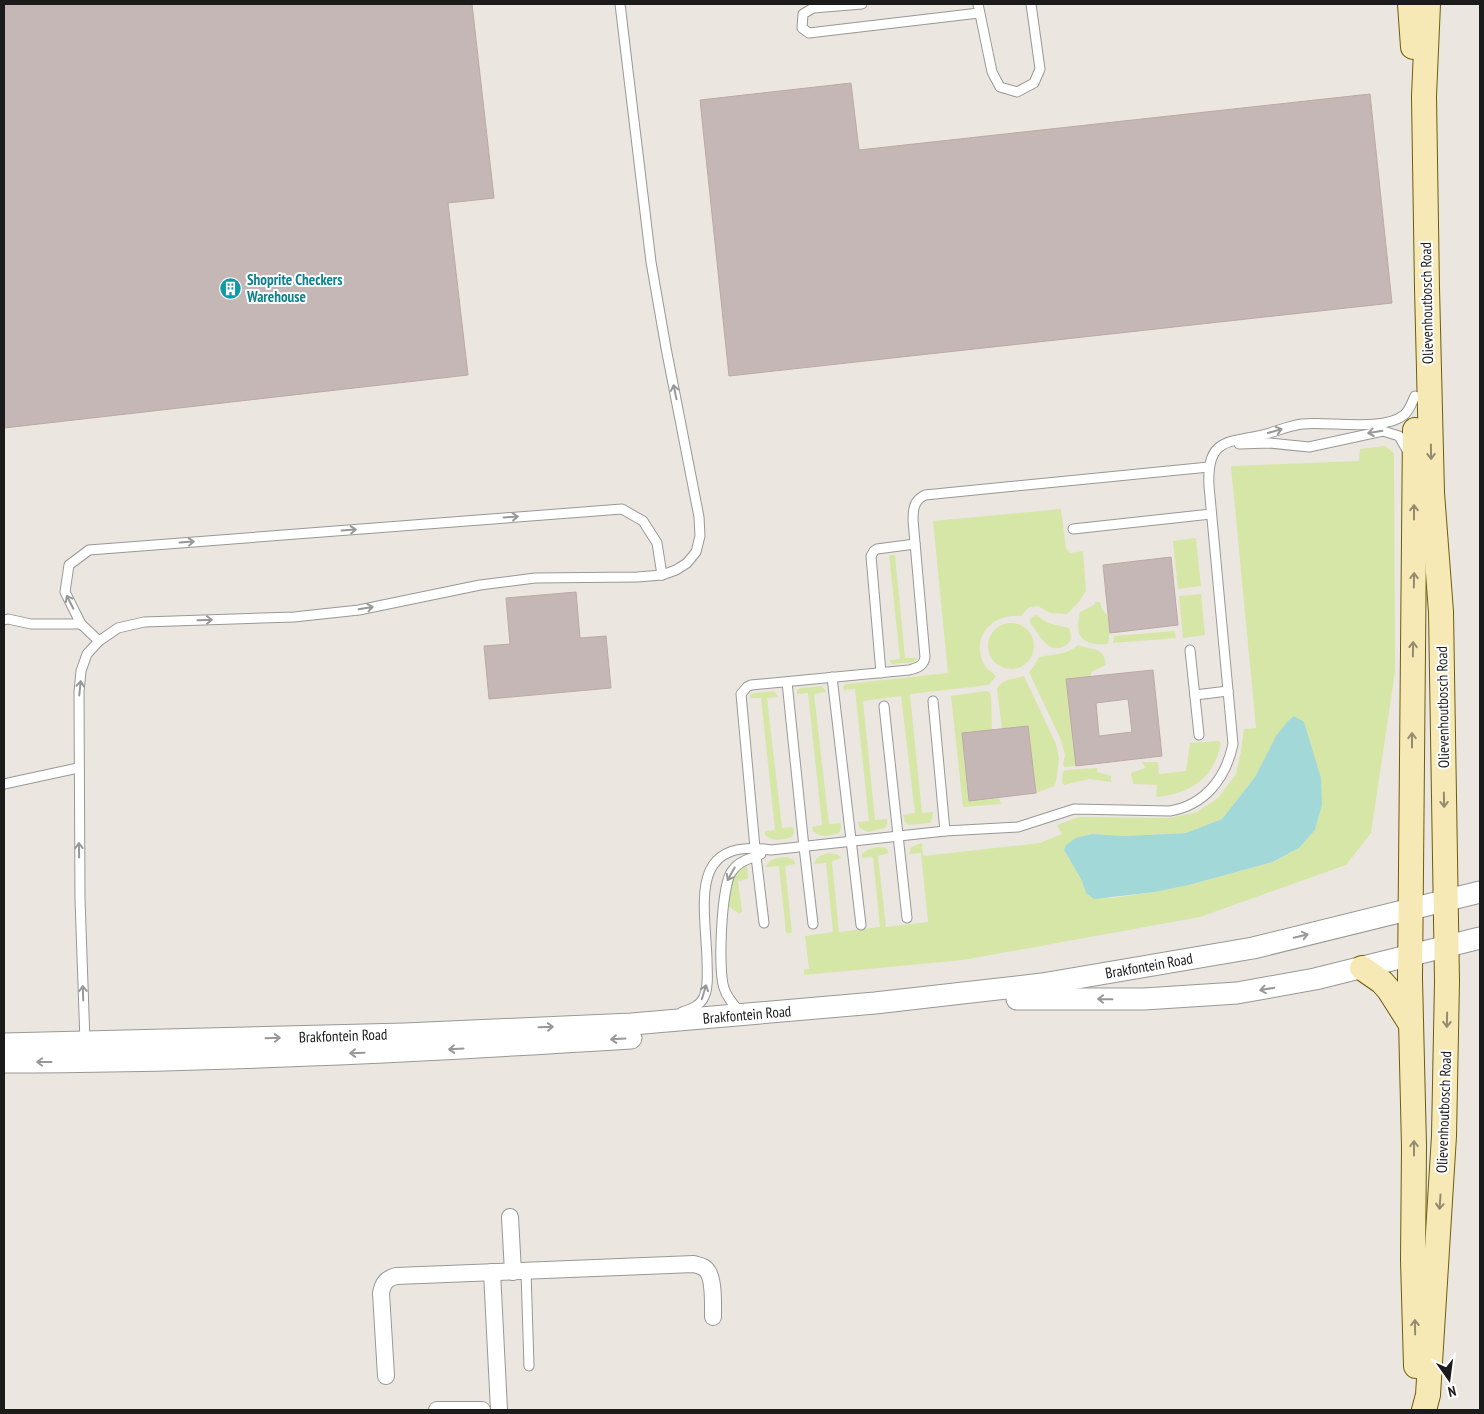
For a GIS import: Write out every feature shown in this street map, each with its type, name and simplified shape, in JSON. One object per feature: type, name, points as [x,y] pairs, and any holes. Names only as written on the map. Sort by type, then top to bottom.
[{"type":"main road","name":"Olievenhoutbosch Road","points":[[1410,4],[1415,114],[1415,473],[1410,956],[1414,1146],[1414,1307],[1417,1401],[1420,1410]]},
{"type":"main road","name":"Olievenhoutbosch Road","points":[[1424,1410],[1428,1395],[1447,1078],[1447,946],[1441,612],[1432,493],[1427,278],[1424,96],[1428,4]]},
{"type":"main road","points":[[1362,968],[1382,982],[1389,990],[1411,1024]]},
{"type":"street","name":"Brakfontein Road","points":[[4,1044],[405,1034],[632,1024],[875,1003],[1062,980],[1253,948],[1480,892]]},
{"type":"street","name":"Brakfontein Road","points":[[4,1062],[85,1062],[406,1052],[746,1029],[987,1000],[1203,997],[1267,989],[1362,968],[1480,938]]},
{"type":"street","points":[[85,1042],[100,1051],[239,1048],[248,1051],[252,1057]]},
{"type":"street","points":[[510,1217],[520,1271]]},
{"type":"street","points":[[386,1376],[381,1294],[383,1285],[388,1279],[396,1276],[694,1264],[702,1266],[708,1272],[711,1280],[713,1317]]},
{"type":"street","points":[[492,1272],[499,1410]]},
{"type":"street","points":[[437,1410],[482,1410]]},
{"type":"lane","points":[[85,1042],[80,899],[79,692],[87,654],[99,641],[118,628],[144,622],[294,617],[359,610],[480,585],[535,578],[662,575],[682,566],[696,552],[700,536],[699,517],[651,262],[620,4]]},
{"type":"lane","points":[[862,4],[813,8],[804,14],[802,28],[809,33],[979,8],[992,72],[1000,87],[1017,92],[1034,83],[1040,69],[1031,4]]},
{"type":"lane","points":[[632,1024],[656,1015],[681,1012],[692,1008],[703,998],[708,974],[705,898],[707,874],[715,860],[733,850],[756,852],[945,831],[1018,827],[1074,809],[1159,812],[1177,810],[1204,797],[1216,786],[1229,758],[1233,738],[1208,467],[1215,452],[1218,447],[1228,441],[1258,436],[1297,425],[1316,423],[1359,424],[1394,420],[1407,412],[1415,396]]},
{"type":"lane","points":[[1215,452],[1236,444],[1254,442],[1309,447],[1383,431],[1399,436],[1408,451],[1415,473]]},
{"type":"lane","points":[[764,923],[741,694],[746,687],[751,685],[916,669],[922,665],[925,661],[913,520],[914,506],[920,498],[925,495],[1208,467]]},
{"type":"lane","points":[[99,641],[81,624],[65,592],[68,565],[89,550],[622,509],[643,521],[657,543],[662,575]]},
{"type":"lane","points":[[1073,529],[1211,514]]},
{"type":"lane","points":[[881,672],[871,556],[877,549],[916,544]]},
{"type":"lane","points":[[4,620],[8,619],[31,624],[81,624]]},
{"type":"lane","points":[[1190,650],[1199,735]]},
{"type":"lane","points":[[832,677],[861,925]]},
{"type":"lane","points":[[787,682],[813,924]]},
{"type":"lane","points":[[1195,695],[1228,691]]},
{"type":"lane","points":[[933,701],[945,831]]},
{"type":"lane","points":[[884,706],[907,918]]},
{"type":"lane","points":[[4,784],[78,768]]},
{"type":"lane","points":[[744,1015],[727,995],[722,978],[725,889],[730,873],[735,867],[756,852]]},
{"type":"lane","points":[[520,1271],[530,1366]]},
{"type":"green space","points":[[1385,446],[1394,453],[1395,672],[1371,833],[1346,865],[1200,917],[963,960],[804,975],[804,969],[809,969],[805,936],[833,932],[826,863],[814,864],[822,855],[831,853],[842,858],[832,861],[839,932],[880,927],[873,857],[862,858],[864,852],[877,847],[886,848],[889,853],[878,856],[886,927],[928,922],[921,853],[909,854],[911,847],[922,843],[923,856],[1040,843],[1062,834],[1057,825],[1079,817],[1169,818],[1197,812],[1218,798],[1236,774],[1244,729],[1256,728],[1231,466],[1359,461],[1360,449]],"holes":[[[1276,736],[1322,805],[1315,830],[1299,848],[1274,862],[1189,885],[1155,892],[1111,898],[1086,893],[1081,879],[1064,850],[1092,834],[1125,836],[1186,833],[1222,819],[1255,777]]]},
{"type":"green space","points":[[1061,509],[1066,548],[1070,553],[1083,551],[1086,591],[1079,602],[1067,614],[1050,613],[1038,606],[1028,608],[1021,616],[1010,616],[1001,619],[986,629],[980,646],[981,656],[985,666],[996,676],[989,685],[910,694],[922,813],[933,812],[930,823],[909,825],[905,822],[903,815],[915,813],[901,696],[863,701],[875,820],[887,819],[887,823],[885,828],[868,832],[863,830],[859,827],[858,822],[869,821],[855,689],[844,690],[843,686],[948,673],[933,521]]},
{"type":"green space","points":[[1196,538],[1201,586],[1178,589],[1173,541]]},
{"type":"green space","points":[[889,555],[895,555],[905,658],[917,658],[915,662],[892,664],[889,660],[900,659]]},
{"type":"green space","points":[[1201,594],[1205,635],[1183,638],[1179,596]]},
{"type":"green space","points":[[1095,602],[1100,602],[1110,623],[1108,644],[1086,641],[1079,634],[1078,621],[1080,612],[1094,605]]},
{"type":"green space","points":[[1036,615],[1048,623],[1069,628],[1070,642],[1060,648],[1049,646],[1030,623],[1030,619]]},
{"type":"green space","points":[[1006,623],[1016,623],[1030,633],[1034,646],[1030,659],[1024,665],[1016,669],[1006,669],[992,659],[988,651],[988,641],[998,627]]},
{"type":"green space","points":[[1175,631],[1176,638],[1113,643],[1114,636]]},
{"type":"green space","points":[[1078,645],[1100,652],[1105,659],[1106,665],[1091,672],[1091,676],[1066,679],[1076,766],[1064,767],[1065,755],[1061,740],[1029,672],[1039,657],[1065,652]]},
{"type":"green space","points":[[1024,676],[1056,744],[1059,758],[1054,786],[1036,793],[1028,726],[1002,729],[997,689],[1005,681]]},
{"type":"green space","points":[[822,686],[826,692],[814,694],[829,824],[841,823],[839,833],[825,836],[813,831],[812,827],[822,825],[808,693],[797,694],[797,690],[801,688]]},
{"type":"green space","points":[[774,691],[778,697],[767,698],[782,828],[793,827],[794,832],[792,837],[778,840],[771,839],[765,835],[765,831],[775,830],[761,698],[750,698],[750,695],[754,693]]},
{"type":"green space","points":[[986,691],[991,696],[992,730],[962,734],[969,801],[999,798],[1001,804],[963,807],[951,696]]},
{"type":"green space","points":[[1218,741],[1221,743],[1213,766],[1207,775],[1190,788],[1156,797],[1157,785],[1133,784],[1131,773],[1145,768],[1142,762],[1158,762],[1159,774],[1186,771],[1190,743]]},
{"type":"green space","points":[[1097,768],[1097,772],[1111,776],[1111,782],[1089,779],[1064,785],[1062,783],[1065,770]]},
{"type":"green space","points":[[787,857],[793,859],[795,864],[785,866],[792,933],[786,933],[779,866],[766,867],[772,860]]},
{"type":"green space","points":[[747,866],[748,879],[738,881],[742,911],[740,914],[729,907],[729,895],[731,883],[736,873]]},
{"type":"water","points":[[1294,716],[1304,722],[1321,778],[1322,805],[1315,830],[1299,848],[1273,862],[1189,885],[1155,892],[1094,899],[1086,893],[1081,879],[1064,850],[1066,845],[1076,838],[1092,834],[1125,836],[1186,833],[1222,819],[1255,777],[1276,736]]},
{"type":"building","name":"Shoprite Checkers Warehouse","points":[[4,4],[472,4],[494,198],[448,203],[468,375],[4,428]]},
{"type":"building","points":[[851,83],[859,150],[1370,94],[1392,303],[729,376],[700,100]]},
{"type":"building","points":[[1171,557],[1178,625],[1110,633],[1103,565]]},
{"type":"building","points":[[576,592],[580,638],[606,636],[611,688],[489,699],[484,646],[510,644],[506,598]]},
{"type":"building","points":[[1153,670],[1162,756],[1076,766],[1066,679]],"holes":[[[1128,699],[1132,732],[1099,736],[1096,703]]]},
{"type":"building","points":[[1028,726],[1036,793],[969,801],[962,733]]},
{"type":"place","name":"Shoprite Checkers Warehouse","points":[[231,289]]}]
